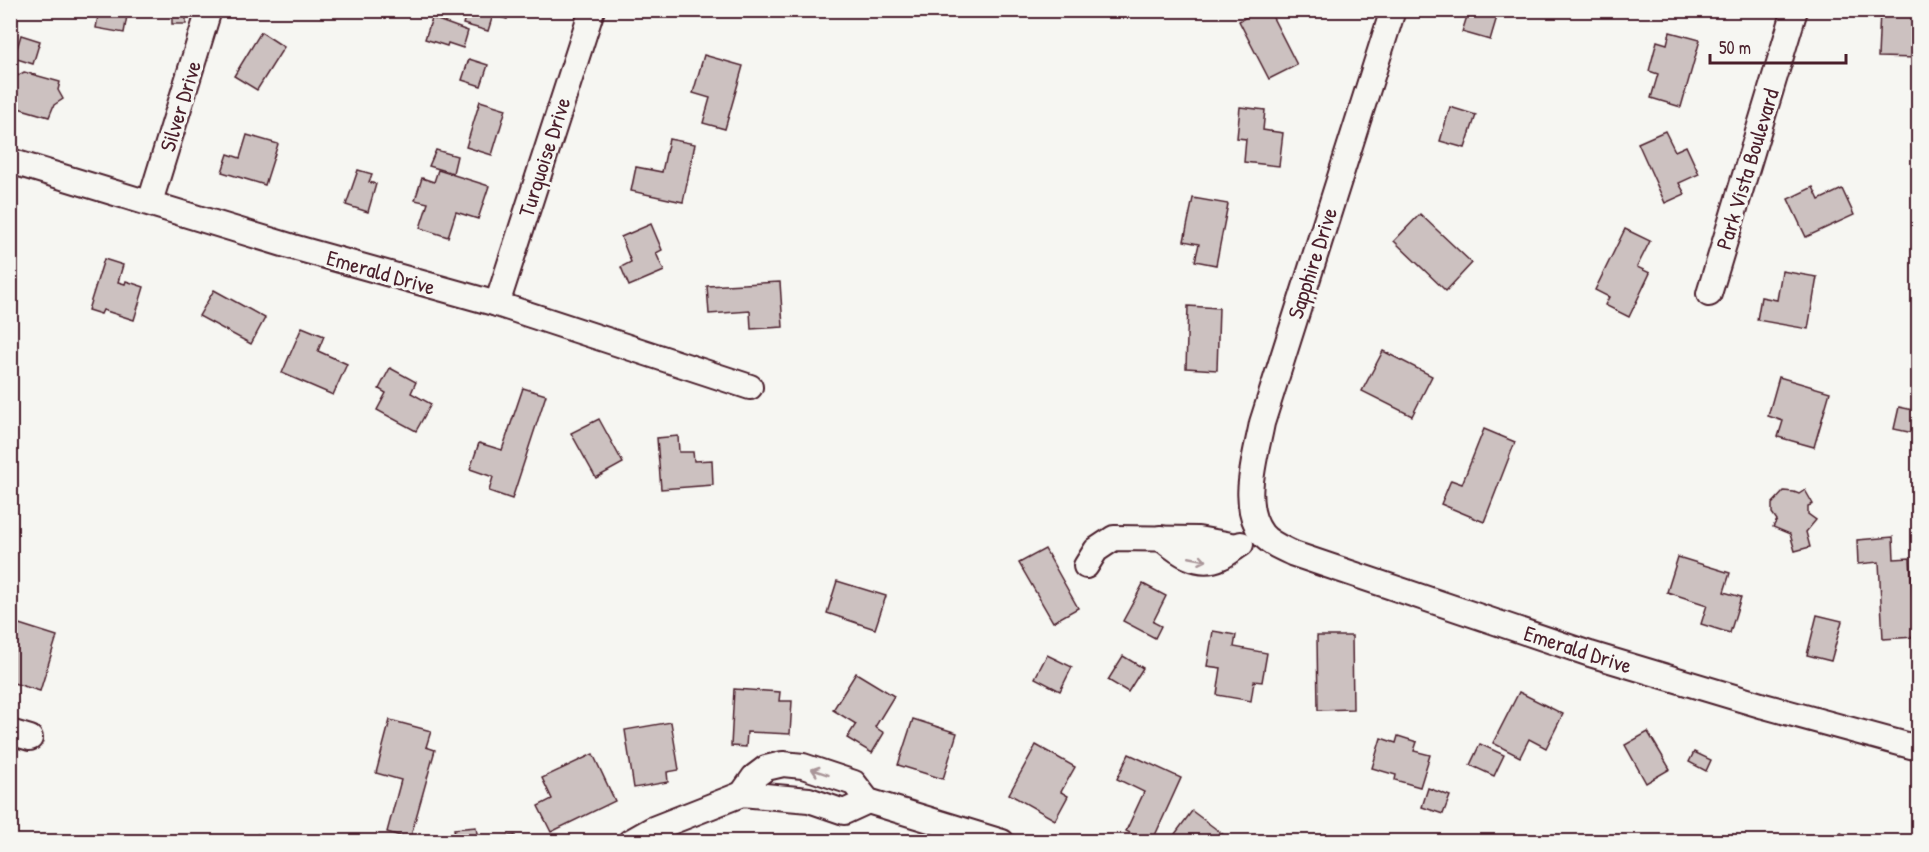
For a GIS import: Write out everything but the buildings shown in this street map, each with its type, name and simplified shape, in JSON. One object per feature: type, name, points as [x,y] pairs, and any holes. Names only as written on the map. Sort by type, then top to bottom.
[{"type":"street","name":"Silver Drive","points":[[150,202],[209,10]]},
{"type":"street","name":"Turquoise Drive","points":[[497,304],[592,10]]},
{"type":"street","name":"Sapphire Drive","points":[[1258,527],[1250,489],[1262,423],[1393,10]]},
{"type":"street","name":"Park Vista Boulevard","points":[[1710,294],[1795,10]]},
{"type":"street","name":"Emerald Drive","points":[[10,161],[293,247],[497,304],[750,387]]},
{"type":"street","name":"Emerald Drive","points":[[1258,527],[1275,545],[1294,554],[1569,647],[1918,748]]},
{"type":"street","points":[[1086,566],[1096,550],[1114,538],[1161,538],[1178,552],[1202,562],[1221,557],[1238,546],[1258,527]]},
{"type":"street","points":[[742,794],[754,777],[766,768],[783,764],[803,766],[854,783],[868,801],[1002,842]]},
{"type":"street","points":[[630,842],[653,830],[742,794],[809,800],[844,812],[868,801]]}]
